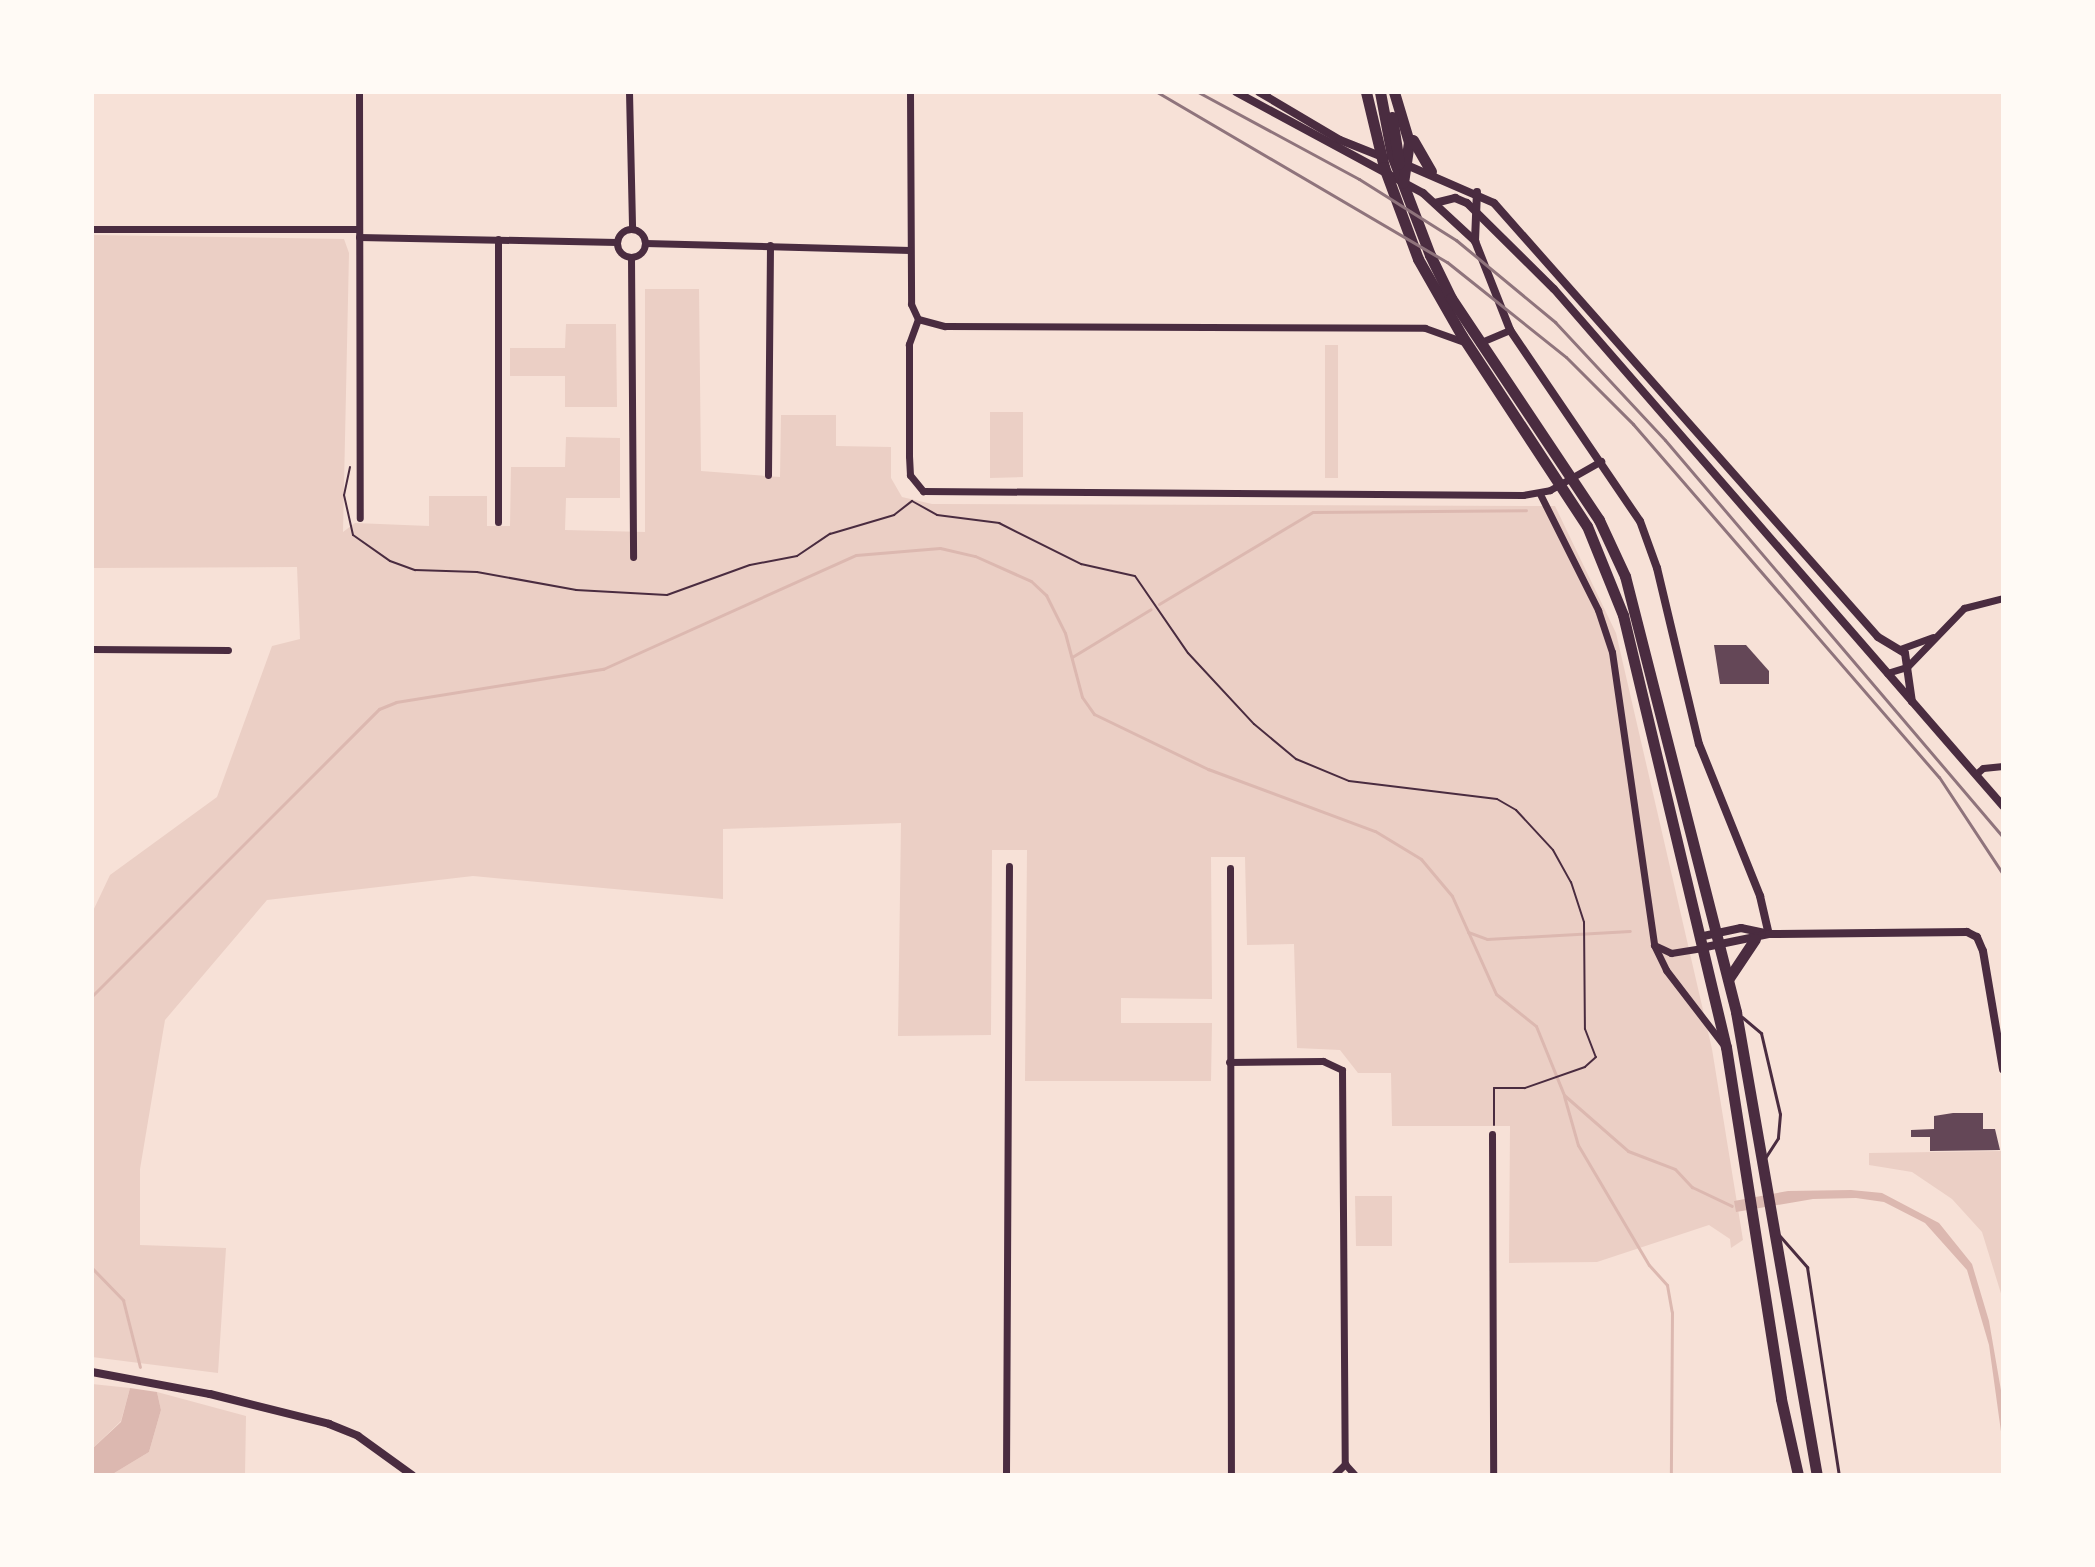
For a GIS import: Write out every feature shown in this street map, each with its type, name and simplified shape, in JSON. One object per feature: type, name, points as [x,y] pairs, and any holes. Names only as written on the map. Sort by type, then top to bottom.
[{"type":"highway","points":[[1366,92],[1384,167],[1418,259],[1462,336],[1593,523],[1623,615],[1726,1047],[1798,1475]]},
{"type":"highway","points":[[1380,92],[1408,204],[1451,298],[1593,523],[1633,603],[1729,978],[1817,1475]]},
{"type":"highway","points":[[1387,92],[1404,163]]},
{"type":"highway","points":[[1394,92],[1407,130],[1431,171]]},
{"type":"highway","points":[[1403,183],[1407,130]]},
{"type":"highway","points":[[1729,978],[1755,939]]},
{"type":"street","points":[[359,92],[360,518]]},
{"type":"street","points":[[629,92],[632,229],[645,243]]},
{"type":"street","points":[[910,92],[911,304],[918,319],[909,344],[910,475],[923,491],[1540,494],[1601,461]]},
{"type":"street","points":[[1236,92],[1403,183],[1435,203],[1475,241]]},
{"type":"street","points":[[1259,92],[1358,150],[1431,171],[1494,203],[1878,637],[1900,649],[1907,667],[1912,702]]},
{"type":"street","points":[[1477,192],[1475,241],[1510,330],[1601,461],[1649,543],[1699,744],[1760,896],[1769,934]]},
{"type":"street","points":[[1435,203],[1455,198],[1474,208],[1554,289],[2003,806]]},
{"type":"street","points":[[92,229],[359,233],[617,242],[632,229]]},
{"type":"street","points":[[498,239],[498,522]]},
{"type":"street","points":[[617,242],[619,251],[631,257]]},
{"type":"street","points":[[633,557],[631,257],[645,243],[910,250]]},
{"type":"street","points":[[768,475],[770,245]]},
{"type":"street","points":[[918,319],[945,326],[1425,328],[1469,343],[1510,330]]},
{"type":"street","points":[[1540,494],[1592,597],[1612,652],[1654,945],[1666,970],[1726,1047]]},
{"type":"street","points":[[1887,673],[1907,667],[1964,608],[2003,598]]},
{"type":"street","points":[[1900,649],[1935,636]]},
{"type":"street","points":[[92,649],[228,650]]},
{"type":"street","points":[[1976,774],[1983,768],[2003,766]]},
{"type":"street","points":[[1006,1475],[1009,866]]},
{"type":"street","points":[[1230,868],[1231,1475]]},
{"type":"street","points":[[1654,945],[1671,953],[1741,928],[1769,934],[1955,932],[1977,937],[2003,1069]]},
{"type":"street","points":[[1719,937],[1755,939],[1769,934]]},
{"type":"street","points":[[1229,1062],[1323,1061],[1342,1070],[1345,1464],[1355,1475]]},
{"type":"street","points":[[1492,1134],[1493,1475]]},
{"type":"street","points":[[92,1372],[210,1394],[329,1424],[358,1436],[412,1475]]},
{"type":"street","points":[[1334,1475],[1345,1464]]},
{"type":"lane","points":[[1736,1012],[1761,1033],[1778,1103],[1780,1132],[1763,1161]]},
{"type":"lane","points":[[1773,1229],[1807,1267],[1839,1475]]},
{"type":"path","points":[[359,457],[346,474],[348,527],[390,561],[415,570],[477,572],[576,590],[676,594],[741,567],[797,556],[830,534],[894,515],[909,502],[924,504],[937,515],[999,523],[1081,564],[1141,580],[1188,653],[1254,724],[1296,759],[1349,781],[1486,796],[1505,803],[1553,850],[1571,882],[1584,928],[1585,1029],[1596,1057],[1571,1072],[1540,1083],[1494,1088],[1492,1134]]},
{"type":"shaded area","points":[[92,235],[344,239],[349,253],[343,532],[355,523],[429,526],[429,496],[487,496],[487,526],[510,526],[511,467],[565,467],[566,437],[620,438],[620,498],[566,498],[565,530],[645,532],[645,289],[699,289],[701,471],[780,477],[781,415],[836,415],[836,446],[891,447],[891,478],[902,497],[932,504],[1555,506],[1616,633],[1712,1049],[1743,1240],[1731,1248],[1730,1239],[1709,1225],[1597,1262],[1509,1263],[1510,1126],[1392,1126],[1391,1073],[1358,1073],[1340,1050],[1297,1048],[1294,944],[1247,945],[1245,857],[1211,857],[1212,999],[1121,998],[1121,1023],[1212,1023],[1211,1081],[1025,1081],[1027,850],[992,850],[991,1035],[898,1036],[901,823],[723,829],[723,899],[473,876],[267,900],[165,1020],[140,1169],[140,1245],[226,1248],[218,1373],[92,1357],[92,913],[110,875],[217,797],[272,646],[300,639],[297,567],[92,568]]},
{"type":"shaded area","points":[[566,324],[616,324],[617,407],[565,407],[565,376],[510,376],[510,348],[565,348]]},
{"type":"shaded area","points":[[1325,345],[1338,345],[1338,478],[1325,478]]},
{"type":"shaded area","points":[[990,412],[1023,412],[1023,477],[990,478]]},
{"type":"shaded area","points":[[2002,1151],[2003,1300],[1982,1232],[1952,1199],[1912,1172],[1869,1165],[1869,1153]]},
{"type":"shaded area","points":[[1788,1191],[1882,1193],[1939,1223],[1972,1264],[1989,1321],[2003,1402],[2003,1446],[1989,1345],[1967,1270],[1925,1223],[1884,1202],[1856,1198],[1813,1199],[1736,1212],[1734,1201]]},
{"type":"shaded area","points":[[1355,1196],[1392,1196],[1392,1246],[1356,1246]]},
{"type":"shaded area","points":[[92,1384],[130,1388],[121,1421],[92,1449]]},
{"type":"shaded area","points":[[130,1388],[157,1392],[161,1410],[149,1452],[111,1475],[92,1475],[92,1449],[121,1422]]},
{"type":"shaded area","points":[[157,1392],[246,1416],[245,1475],[111,1475],[149,1452],[161,1410]]},
{"type":"building","points":[[1714,645],[1746,645],[1769,671],[1769,684],[1720,684]]},
{"type":"building","points":[[1983,1113],[1983,1129],[1995,1129],[2000,1150],[1930,1151],[1930,1137],[1911,1137],[1911,1130],[1934,1129],[1934,1116]]},
{"type":"waterway","points":[[1159,604],[1313,512],[1526,510]]},
{"type":"waterway","points":[[92,996],[379,709],[396,702],[603,669],[856,555],[940,548],[975,556],[1031,581],[1046,595],[1065,633],[1082,697],[1094,714],[1208,769],[1375,831],[1421,859],[1452,896],[1496,994],[1536,1026],[1564,1095],[1628,1151],[1675,1169],[1692,1187],[1732,1206]]},
{"type":"waterway","points":[[1072,657],[1151,609]]},
{"type":"waterway","points":[[1468,932],[1487,939],[1630,931]]},
{"type":"waterway","points":[[1564,1096],[1578,1145],[1649,1265],[1667,1285],[1672,1312],[1671,1475]]},
{"type":"waterway","points":[[92,1268],[123,1300],[140,1367]]},
{"type":"railway","points":[[1157,92],[1447,262],[1566,357],[1633,424],[1939,777],[2003,874]]},
{"type":"railway","points":[[1198,92],[1359,179],[1456,240],[1555,322],[1665,440],[2003,837]]}]
